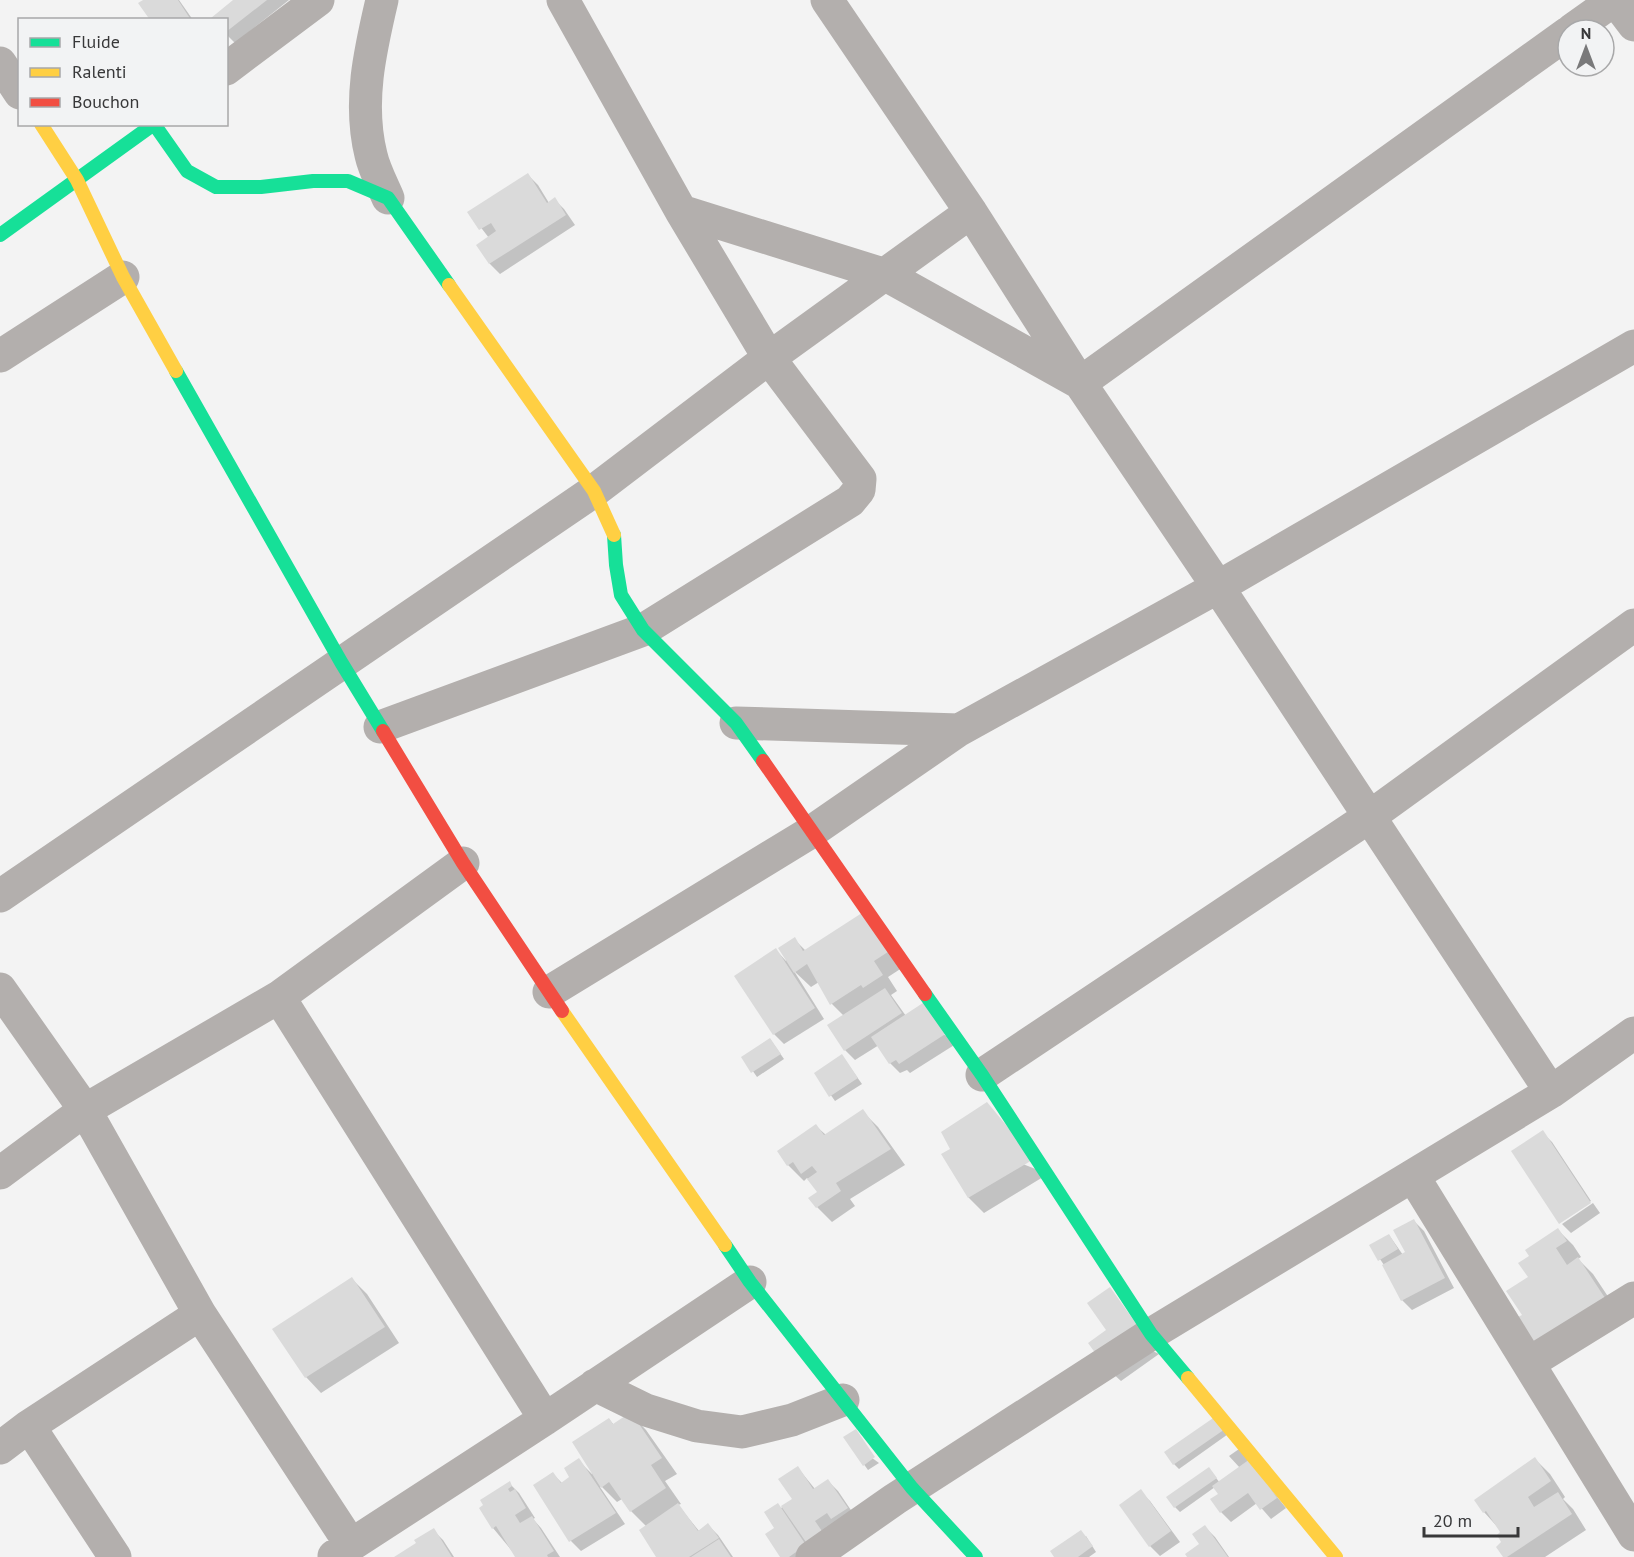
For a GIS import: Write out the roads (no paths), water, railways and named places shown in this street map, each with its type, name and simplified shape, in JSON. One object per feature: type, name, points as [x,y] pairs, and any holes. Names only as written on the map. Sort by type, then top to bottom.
[{"type":"street","points":[[382,0],[367,73],[364,117],[371,156],[388,198],[594,491],[614,534],[621,595],[643,630],[736,723],[982,1075],[1151,1334],[1336,1557]]},
{"type":"street","points":[[380,727],[643,630],[850,501],[859,490],[860,479],[769,358],[681,211],[563,0]]},
{"type":"street","points":[[827,0],[971,212],[1080,383],[1218,587],[1551,1092]]},
{"type":"street","points":[[1589,18],[1614,0],[1634,25]]},
{"type":"street","points":[[228,67],[312,2]]},
{"type":"street","points":[[1080,383],[1556,42]]},
{"type":"street","points":[[0,63],[18,90]]},
{"type":"street","points":[[42,126],[77,180],[123,276],[341,662],[463,863],[549,993],[750,1282],[912,1488],[976,1557]]},
{"type":"street","points":[[0,235],[151,126]]},
{"type":"street","points":[[155,126],[187,171],[216,187],[261,187],[313,181],[348,181],[388,198]]},
{"type":"street","points":[[681,211],[886,275],[1080,383]]},
{"type":"street","points":[[0,896],[594,491],[769,358],[971,212]]},
{"type":"street","points":[[0,356],[123,276]]},
{"type":"street","points":[[549,993],[810,832],[959,730],[1218,587],[1634,346]]},
{"type":"street","points":[[982,1075],[1369,817],[1634,626]]},
{"type":"street","points":[[736,723],[959,730]]},
{"type":"street","points":[[0,1173],[85,1110],[279,997],[463,863]]},
{"type":"street","points":[[0,989],[85,1110],[200,1314],[341,1551],[545,1419],[750,1282]]},
{"type":"street","points":[[279,997],[545,1419]]},
{"type":"street","points":[[812,1557],[912,1488],[1151,1334],[1551,1092],[1634,1033]]},
{"type":"street","points":[[1413,1176],[1634,1535]]},
{"type":"street","points":[[1529,1363],[1634,1298]]},
{"type":"street","points":[[0,1448],[29,1426],[200,1314]]},
{"type":"street","points":[[596,1385],[645,1410],[697,1426],[742,1432],[792,1420],[843,1400]]},
{"type":"street","points":[[29,1426],[115,1557]]}]
